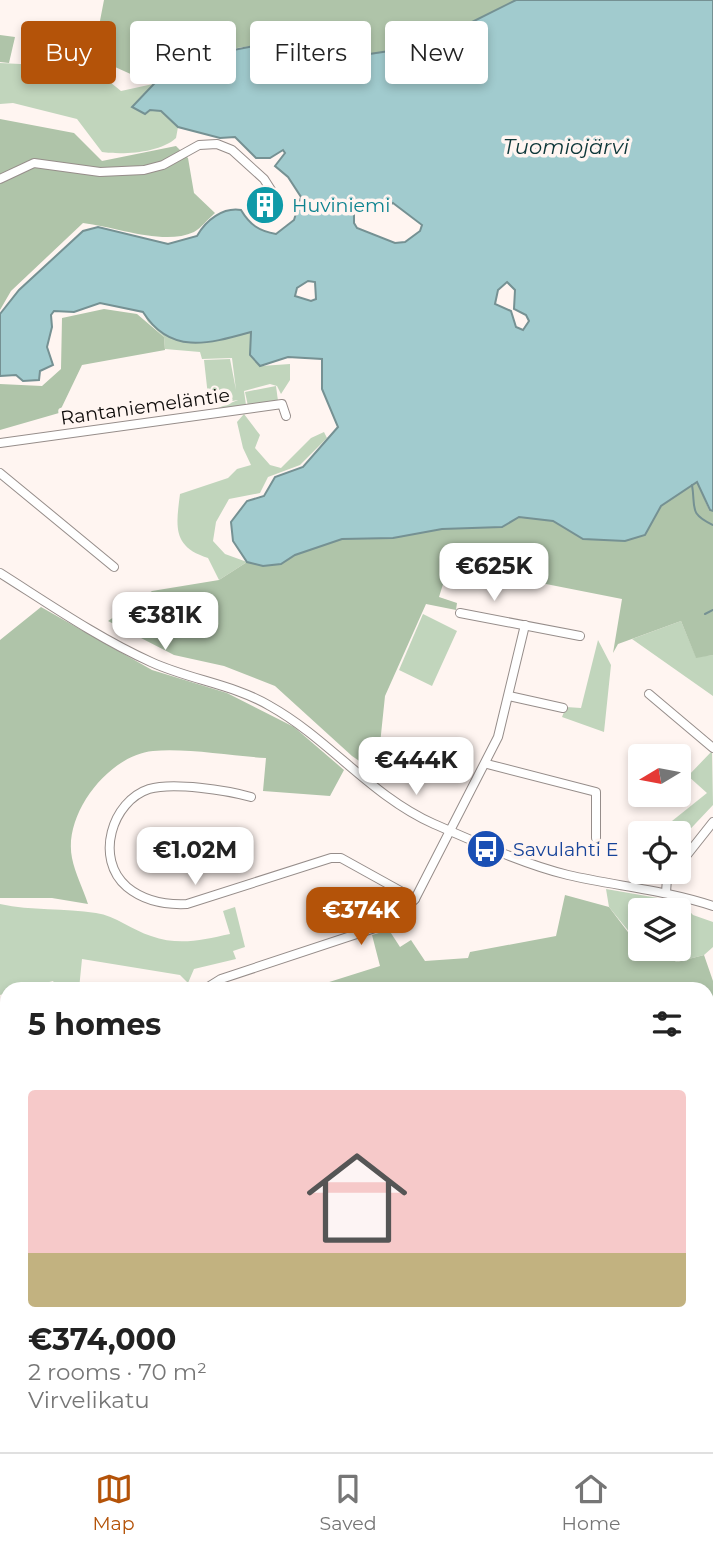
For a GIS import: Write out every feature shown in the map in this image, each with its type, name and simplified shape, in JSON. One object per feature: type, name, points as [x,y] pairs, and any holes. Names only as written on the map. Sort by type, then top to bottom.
[{"type":"street","points":[[0,179],[34,163],[100,172],[144,170],[163,165],[200,145],[217,144],[232,150],[264,178],[271,190]]},
{"type":"street","name":"Rantaniemeläntie","points":[[0,443],[282,404],[286,416]]},
{"type":"street","points":[[0,473],[114,567]]},
{"type":"street","points":[[0,573],[125,650],[153,663],[247,694],[270,705],[397,802],[450,830],[564,874],[666,892],[713,906]]},
{"type":"street","points":[[460,613],[580,636]]},
{"type":"street","points":[[216,982],[393,922],[415,899],[498,737],[525,625]]},
{"type":"street","points":[[649,695],[713,748]]},
{"type":"street","points":[[509,696],[563,708]]},
{"type":"street","points":[[486,764],[596,792],[596,838]]},
{"type":"street","points":[[251,797],[167,786],[143,792],[126,805],[115,820],[110,847],[117,874],[128,887],[149,899],[167,905],[187,904],[331,858],[341,858],[415,899]]},
{"type":"street","points":[[691,849],[713,822]]},
{"type":"street","points":[[666,892],[667,884]]},
{"type":"green space","points":[[104,0],[516,0],[474,21],[385,21],[385,52],[371,54],[371,21],[250,21],[250,46],[236,48],[236,21],[130,21],[130,74],[116,67],[116,21],[100,21]]},
{"type":"green space","points":[[0,35],[15,37],[9,63],[0,62]]},
{"type":"green space","points":[[0,63],[21,64],[21,84],[112,84],[121,91],[153,84],[134,105],[164,113],[178,127],[176,138],[161,147],[141,152],[102,152],[77,119],[13,103],[0,104]]},
{"type":"green space","points":[[0,119],[74,133],[102,161],[176,146],[188,158],[194,193],[215,213],[194,232],[169,237],[83,223],[11,291],[0,310]]},
{"type":"green space","points":[[98,227],[168,244],[251,332],[250,355],[261,366],[290,364],[290,380],[281,394],[277,386],[270,384],[244,391],[246,405],[213,410],[238,400],[209,405],[204,360],[230,359],[236,390],[232,358],[202,359],[200,352],[165,349],[164,337],[148,322],[143,312],[100,303],[74,312],[54,311],[51,315],[52,327],[47,347],[53,365],[40,371],[39,380],[23,381],[16,375],[0,376],[0,314],[19,290],[83,231]]},
{"type":"green space","points":[[104,309],[137,314],[164,337],[165,350],[82,365],[59,413],[0,430],[0,384],[42,386],[61,369],[62,318]]},
{"type":"green space","points":[[276,386],[278,401],[248,406],[245,392]]},
{"type":"green space","points":[[244,414],[260,435],[255,448],[270,465],[281,468],[311,438],[324,432],[327,438],[300,465],[268,477],[260,493],[229,499],[216,522],[213,541],[225,554],[247,562],[219,580],[208,558],[188,548],[182,541],[178,525],[180,494],[228,478],[237,469],[251,465],[243,448],[237,422]]},
{"type":"green space","points":[[697,482],[709,510],[713,511],[713,655],[696,658],[681,621],[618,644],[613,653],[622,599],[449,565],[439,597],[457,603],[456,610],[426,604],[385,696],[377,773],[352,756],[275,686],[224,666],[174,655],[108,621],[152,591],[219,580],[247,562],[263,566],[281,564],[295,555],[343,539],[393,538],[442,529],[502,527],[519,517],[553,521],[583,539],[645,535],[661,506]]},
{"type":"green space","points":[[41,607],[152,670],[227,693],[294,727],[344,770],[330,796],[263,791],[266,758],[180,751],[153,751],[137,755],[106,775],[82,806],[75,823],[71,841],[72,858],[88,904],[52,898],[0,898],[0,640]]},
{"type":"green space","points":[[423,614],[457,631],[432,686],[399,670]]},
{"type":"green space","points":[[681,621],[696,657],[713,655],[713,696],[632,639]]},
{"type":"green space","points":[[598,640],[611,665],[604,732],[562,717],[566,707],[581,708]]},
{"type":"green space","points":[[712,751],[713,805],[691,828],[691,821],[672,821],[707,793],[691,779],[691,773]]},
{"type":"green space","points":[[606,889],[658,898],[628,898],[628,930],[609,907]]},
{"type":"green space","points":[[565,895],[609,907],[628,932],[628,961],[691,961],[691,958],[704,955],[713,982],[329,982],[380,966],[372,935],[389,930],[400,947],[411,940],[425,961],[468,958],[470,952],[556,936]]},
{"type":"green space","points":[[0,904],[96,913],[151,936],[171,941],[200,940],[230,934],[223,911],[235,907],[245,947],[233,951],[236,959],[194,969],[188,982],[180,975],[82,959],[80,982],[0,982]]},
{"type":"green space","points":[[691,913],[713,922],[713,947],[704,955],[691,958]]},
{"type":"water","name":"Tuomiojärvi","points":[[516,0],[713,0],[713,511],[710,510],[697,482],[661,506],[645,535],[625,541],[583,539],[553,521],[519,517],[502,527],[442,529],[393,538],[342,539],[295,555],[281,564],[263,566],[247,562],[233,541],[231,522],[247,501],[264,496],[275,477],[303,467],[338,427],[322,389],[322,359],[288,357],[260,366],[250,355],[251,332],[220,340],[191,343],[165,335],[143,312],[100,303],[74,312],[54,311],[51,315],[52,327],[47,347],[53,365],[40,371],[39,380],[23,381],[16,375],[0,376],[0,314],[19,290],[83,231],[98,227],[168,244],[197,236],[210,220],[228,211],[241,210],[256,227],[276,234],[294,220],[301,197],[288,177],[275,166],[285,153],[283,150],[270,158],[256,158],[235,137],[220,138],[178,127],[161,111],[150,110],[145,114],[132,107],[154,84],[236,84],[236,49],[250,47],[250,84],[371,84],[371,54],[385,52],[385,84],[488,84],[488,21],[474,21]],"holes":[[[393,203],[422,225],[420,231],[405,242],[395,243],[357,228],[354,223],[354,208],[360,204],[374,212]],[[308,281],[315,282],[316,299],[311,301],[295,296],[297,288]],[[507,282],[515,290],[514,309],[526,315],[529,321],[523,330],[516,327],[511,311],[495,304],[498,290]]]},
{"type":"waterway","points":[[692,485],[696,513],[713,525]]},
{"type":"waterway","points":[[705,614],[713,610]]},
{"type":"place","name":"Huviniemi","points":[[265,205]]},
{"type":"place","name":"Savulahti E","points":[[486,849]]}]
